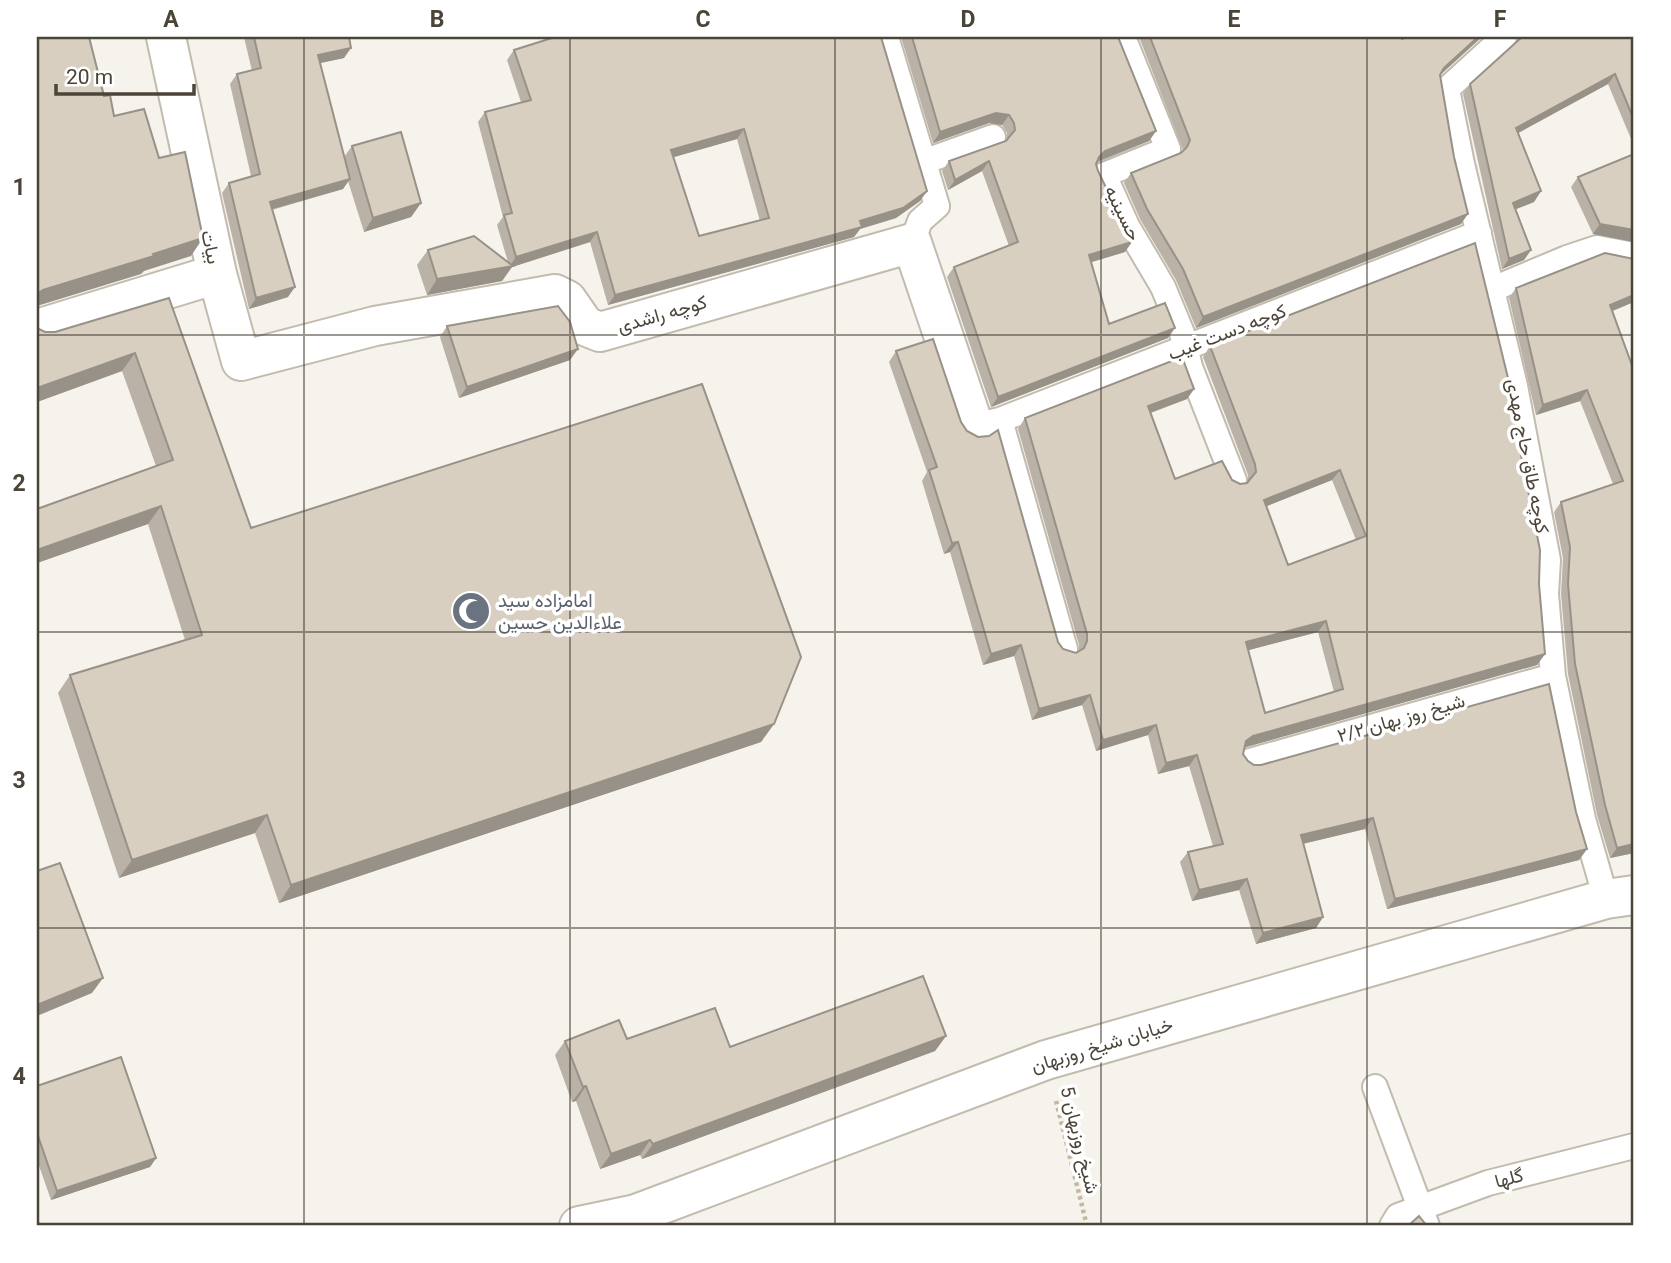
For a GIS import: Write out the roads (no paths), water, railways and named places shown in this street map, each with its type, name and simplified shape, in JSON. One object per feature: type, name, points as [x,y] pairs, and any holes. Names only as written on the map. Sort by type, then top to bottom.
[{"type":"street","name":"بیات","points":[[37,329],[216,274],[166,37]]},
{"type":"street","name":"کوچه راشدی","points":[[216,274],[241,361],[375,326],[555,294],[567,300],[584,326],[600,332],[912,243]]},
{"type":"street","points":[[912,243],[987,423]]},
{"type":"street","name":"خیابان شیخ روزبهان","points":[[579,1226],[636,1214],[1046,1060],[1620,897]]},
{"type":"lane","points":[[886,37],[937,206],[920,221],[912,243]]},
{"type":"lane","name":"حسینیه","points":[[1123,37],[1168,149],[1104,175],[1127,226],[1163,287],[1186,348]]},
{"type":"lane","name":"کوچه طاق حاج مهدی","points":[[1504,37],[1447,89],[1515,386],[1548,560],[1545,594],[1553,676],[1583,819],[1620,897]]},
{"type":"lane","points":[[923,163],[993,137]]},
{"type":"lane","name":"کوچه دست غیب","points":[[987,423],[1479,233]]},
{"type":"lane","points":[[1493,289],[1597,248],[1634,255]]},
{"type":"lane","points":[[1186,348],[1190,367],[1234,480]]},
{"type":"lane","points":[[987,423],[1065,649]]},
{"type":"lane","name":"شیخ روز بهان ۲/۲","points":[[1250,761],[1553,676]]},
{"type":"lane","points":[[1375,1087],[1423,1217]]},
{"type":"lane","name":"گلها","points":[[1392,1226],[1398,1216],[1423,1217],[1488,1183],[1634,1146]]},
{"type":"place","name":"امامزاده سید علاءالدین حسین","points":[[471,611]]}]
